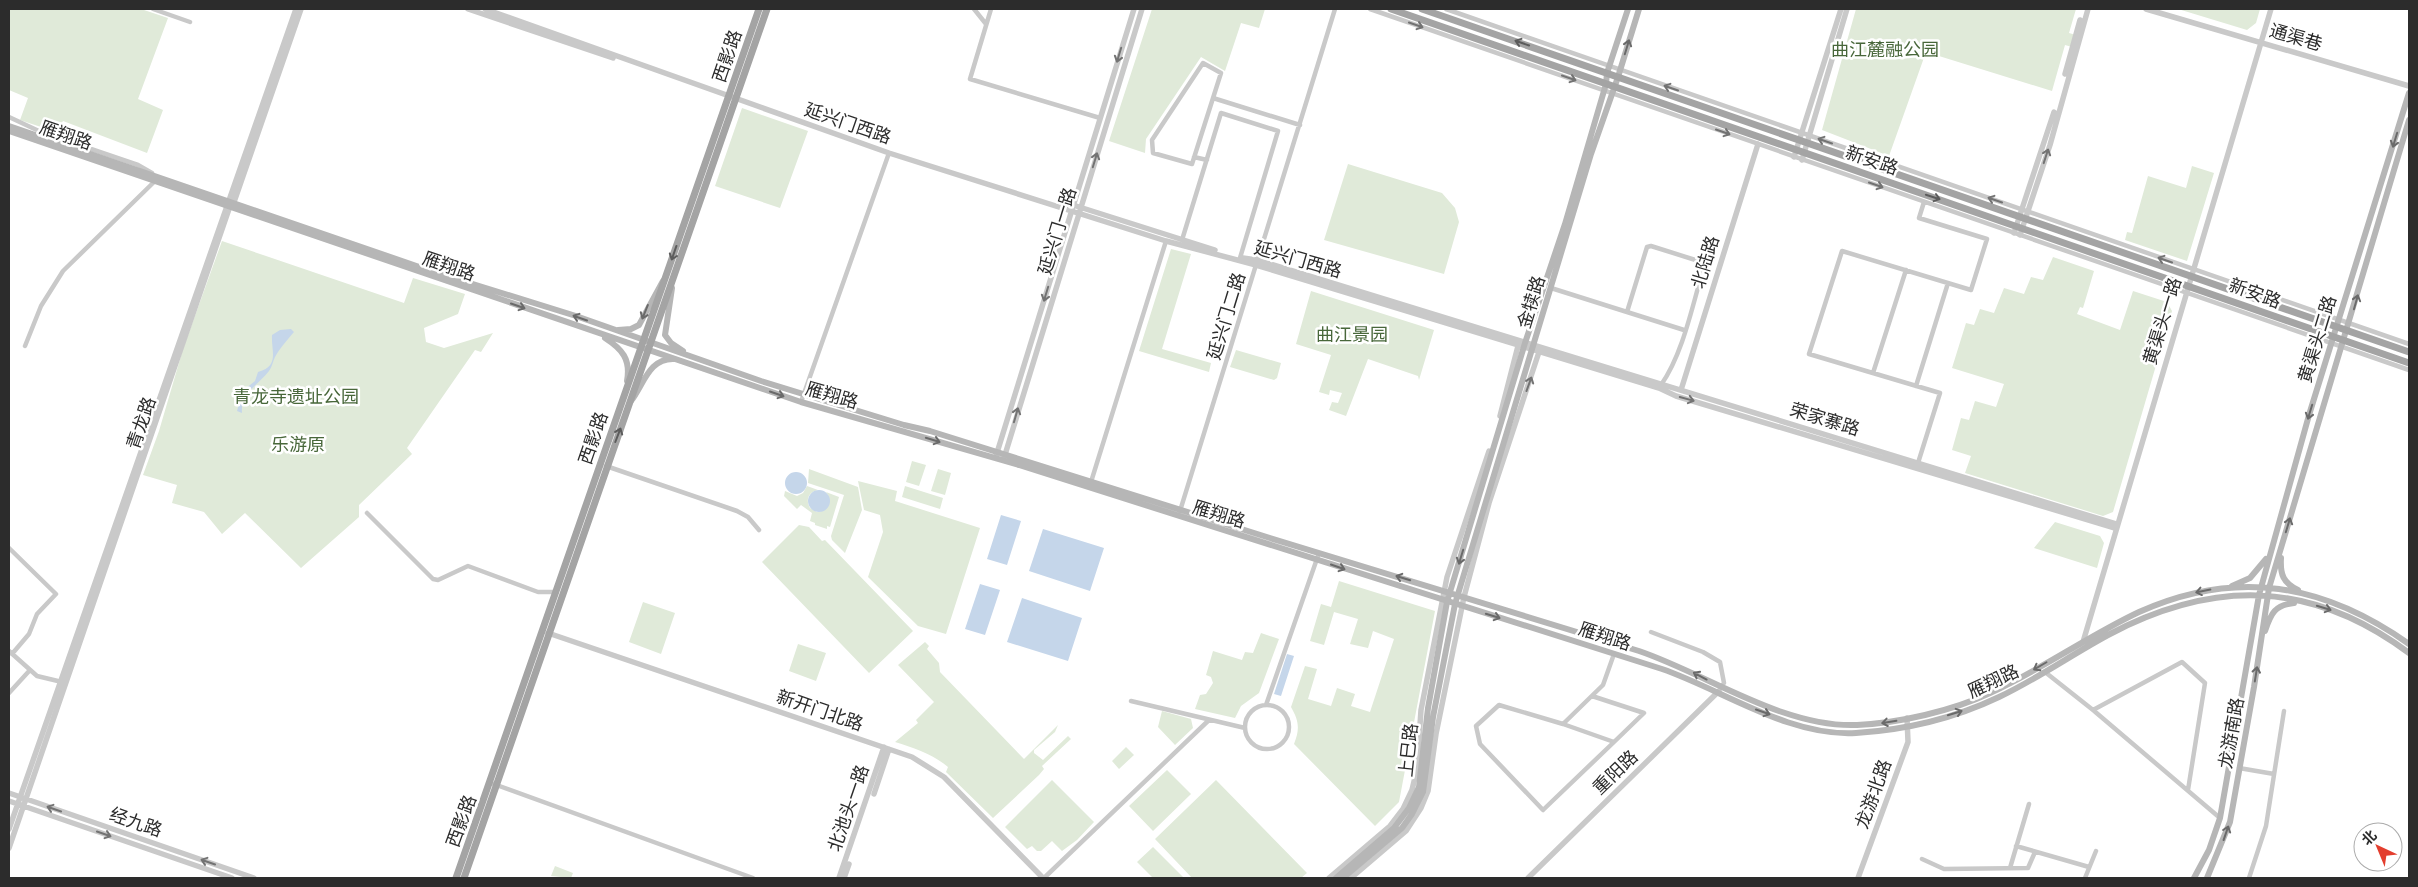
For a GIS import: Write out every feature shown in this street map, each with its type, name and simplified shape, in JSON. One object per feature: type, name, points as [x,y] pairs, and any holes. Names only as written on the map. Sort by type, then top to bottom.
[{"type":"main road","name":"西影路","points":[[732,98],[759,9]]},
{"type":"main road","name":"西影路","points":[[456,878],[493,784],[548,633],[649,346],[671,275],[732,98],[766,9]]},
{"type":"main road","name":"新安路","points":[[1391,9],[1608,88],[2342,344],[2409,363]]},
{"type":"main road","name":"新安路","points":[[1422,9],[1608,69],[1801,136],[2338,323],[2409,352]]},
{"type":"main road","name":"金犊路","points":[[1458,605],[1608,88],[1608,69],[1628,9]]},
{"type":"main road","name":"金犊路","points":[[1447,592],[1523,346],[1565,224],[1608,88],[1619,74],[1639,9]]},
{"type":"main road","name":"黄渠头二路","points":[[2259,596],[2332,340],[2409,94]]},
{"type":"main road","name":"黄渠头二路","points":[[2269,588],[2342,344],[2349,327],[2409,120]]},
{"type":"main road","name":"雁翔路","points":[[9,126],[156,179]]},
{"type":"main road","name":"雁翔路","points":[[9,131],[229,204],[598,333],[702,361],[804,395],[1005,454],[1180,510],[1444,601],[1673,673],[1817,722],[1859,725],[1907,718],[1988,694],[2082,642],[2160,604],[2200,592],[2222,589],[2269,588],[2309,594],[2343,605],[2409,644]]},
{"type":"main road","name":"雁翔路","points":[[229,204],[611,329],[641,344]]},
{"type":"main road","name":"西影路","points":[[464,878],[556,592],[625,390],[641,344],[671,275]]},
{"type":"main road","points":[[611,329],[629,329],[639,325],[650,302],[671,275]]},
{"type":"main road","points":[[671,275],[665,335],[674,346],[702,361]]},
{"type":"main road","points":[[598,333],[618,347],[624,354],[628,367],[625,390]]},
{"type":"main road","name":"雁翔路","points":[[649,346],[679,360],[802,402],[1181,518],[1461,596],[1656,657],[1751,708],[1790,722],[1828,731],[1854,733],[1908,726],[1986,703],[2107,636],[2160,611],[2210,598],[2268,596],[2334,611],[2364,623],[2409,653]]},
{"type":"main road","points":[[629,404],[651,367],[666,360],[679,360]]},
{"type":"main road","points":[[2281,548],[2282,576],[2289,585],[2309,594]]},
{"type":"main road","points":[[2222,589],[2250,578],[2261,568],[2272,549]]},
{"type":"main road","name":"龙游南路","points":[[2207,878],[2230,822],[2269,588]]},
{"type":"main road","name":"上巳路","points":[[1336,878],[1394,828],[1410,808],[1416,794],[1421,774],[1428,708],[1444,601],[1447,592]]},
{"type":"main road","name":"龙游南路","points":[[2194,878],[2208,850],[2220,818],[2259,596]]},
{"type":"main road","points":[[2262,639],[2274,609],[2283,604],[2301,602]]},
{"type":"main road","name":"上巳路","points":[[1343,878],[1402,828],[1420,798],[1426,776],[1433,717],[1458,605]]},
{"type":"street","points":[[153,9],[190,22]]},
{"type":"street","name":"青龙路","points":[[9,848],[22,798],[296,9]]},
{"type":"street","name":"青龙路","points":[[229,204],[301,9]]},
{"type":"street","name":"延兴门西路","points":[[468,9],[599,55],[627,61]]},
{"type":"street","name":"延兴门西路","points":[[484,9],[889,153],[1061,207],[1072,208],[1166,241],[1256,263]]},
{"type":"street","points":[[974,9],[986,24]]},
{"type":"street","points":[[991,9],[970,79],[1100,118]]},
{"type":"street","name":"延兴门一路","points":[[995,460],[1134,9]]},
{"type":"street","name":"延兴门一路","points":[[1003,462],[1142,9]]},
{"type":"street","name":"延兴门二路","points":[[1181,518],[1180,510],[1335,9]]},
{"type":"street","points":[[1370,9],[1608,88],[1758,144],[1795,153],[1841,9]]},
{"type":"street","points":[[1446,9],[1608,69]]},
{"type":"street","points":[[1847,9],[1803,156],[1924,202],[2018,231],[2050,145],[2088,9]]},
{"type":"street","points":[[2024,214],[2084,9]]},
{"type":"street","name":"通渠巷","points":[[2146,9],[2409,86]]},
{"type":"street","name":"黄渠头一路","points":[[2082,642],[2271,9]]},
{"type":"street","points":[[1203,63],[1221,73],[1213,98],[1192,164],[1153,153],[1152,140],[1203,63]]},
{"type":"street","points":[[1213,98],[1300,125]]},
{"type":"street","points":[[1182,240],[1221,113],[1278,131],[1240,258]]},
{"type":"street","points":[[9,117],[41,132],[138,165],[156,179],[63,271],[41,306],[25,346]]},
{"type":"street","name":"北陆路","points":[[1681,390],[1758,144]]},
{"type":"street","points":[[802,402],[889,153]]},
{"type":"street","points":[[1194,157],[1207,160]]},
{"type":"street","points":[[1918,463],[1940,394],[1810,354],[1842,251],[1971,290],[1987,239],[1920,218],[1924,202]]},
{"type":"street","name":"延兴门西路","points":[[1079,211],[1182,240],[1523,346]]},
{"type":"street","points":[[1091,482],[1166,241]]},
{"type":"street","points":[[1627,312],[1647,247],[1651,246],[1705,263],[1672,369],[1661,385]]},
{"type":"street","points":[[1873,373],[1906,270]]},
{"type":"street","points":[[1916,386],[1948,283]]},
{"type":"street","points":[[1551,288],[1684,330]]},
{"type":"street","points":[[2349,327],[2409,344]]},
{"type":"street","points":[[2342,344],[2409,370]]},
{"type":"street","name":"荣家寨路","points":[[1523,346],[1681,390],[2116,526]]},
{"type":"street","name":"荣家寨路","points":[[1532,348],[1539,352],[1659,388],[1676,396],[2116,526]]},
{"type":"street","points":[[1461,596],[1489,503],[1539,352]]},
{"type":"street","points":[[606,466],[737,511],[748,517],[759,530]]},
{"type":"street","points":[[367,512],[433,579],[438,580],[468,566],[538,592],[556,592]]},
{"type":"street","points":[[9,548],[56,594],[37,614],[29,634],[10,652],[37,676],[63,683]]},
{"type":"street","points":[[1266,705],[1317,556]]},
{"type":"street","points":[[1329,878],[1364,846],[1390,826],[1403,809],[1412,790],[1417,769],[1421,710],[1444,601]]},
{"type":"street","points":[[1351,878],[1406,831],[1426,799],[1458,605]]},
{"type":"street","points":[[1651,632],[1703,652],[1720,662],[1724,682],[1720,690]]},
{"type":"street","name":"新开门北路","points":[[548,633],[912,757],[939,772],[1044,878]]},
{"type":"street","points":[[1563,724],[1604,685],[1614,654]]},
{"type":"street","points":[[2093,710],[2182,662],[2205,683],[2188,790]]},
{"type":"street","points":[[9,693],[30,670]]},
{"type":"street","points":[[2045,672],[2093,710],[2220,818]]},
{"type":"street","name":"重阳路","points":[[1528,878],[1720,690]]},
{"type":"street","points":[[1592,696],[1644,712],[1614,742],[1543,810],[1480,744],[1476,726],[1498,705],[1563,724],[1614,742]]},
{"type":"street","points":[[1130,701],[1245,728]]},
{"type":"street","points":[[1266,705],[1278,708],[1287,716],[1290,728],[1286,740],[1275,748],[1261,749],[1250,741],[1245,728],[1249,715],[1259,706],[1266,705]]},
{"type":"street","points":[[2249,878],[2266,826],[2284,711]]},
{"type":"street","name":"龙游北路","points":[[1858,878],[1908,742],[1907,718]]},
{"type":"street","points":[[1044,878],[1208,720]]},
{"type":"street","name":"北池头一路","points":[[839,878],[887,748]]},
{"type":"street","name":"北池头一路","points":[[844,878],[887,748]]},
{"type":"street","points":[[2239,768],[2274,774]]},
{"type":"street","points":[[493,784],[753,878]]},
{"type":"street","name":"经九路","points":[[9,794],[254,878]]},
{"type":"street","name":"经九路","points":[[9,801],[232,878]]},
{"type":"street","points":[[2010,868],[2029,804]]},
{"type":"street","name":"青龙路","points":[[9,829],[20,805]]},
{"type":"street","points":[[2016,846],[2089,867]]},
{"type":"street","points":[[2085,878],[2096,851]]},
{"type":"street","points":[[1922,859],[1944,869],[2028,868],[2035,852]]},
{"type":"green space","points":[[9,9],[141,9],[168,18],[138,99],[163,110],[147,153],[63,121],[56,132],[20,120],[28,98],[9,90]]},
{"type":"green space","points":[[1152,9],[1265,9],[1259,28],[1241,23],[1225,71],[1201,57],[1146,139],[1145,153],[1109,141]]},
{"type":"green space","name":"曲江麓融公园","points":[[1856,9],[2076,9],[2069,33],[2076,35],[2072,47],[2065,45],[2052,91],[1926,52],[1889,156],[1822,130]]},
{"type":"green space","points":[[2178,9],[2260,9],[2256,23],[2247,30]]},
{"type":"green space","points":[[742,108],[808,131],[780,208],[715,186]]},
{"type":"green space","points":[[1348,164],[1442,193],[1455,208],[1459,222],[1444,274],[1324,240]]},
{"type":"green space","points":[[2192,166],[2214,173],[2187,261],[2125,240],[2127,232],[2132,233],[2148,176],[2186,188]]},
{"type":"green space","name":"青龙寺遗址公园","points":[[222,241],[404,303],[413,278],[465,294],[458,314],[424,328],[426,342],[444,348],[493,333],[481,352],[475,350],[407,448],[412,454],[359,505],[359,517],[301,568],[245,513],[222,534],[204,512],[172,503],[177,485],[143,475],[159,431],[183,349]]},
{"type":"green space","points":[[1171,249],[1191,254],[1162,349],[1211,363],[1209,372],[1139,351]]},
{"type":"green space","points":[[2053,257],[2094,271],[2083,308],[2080,307],[2077,314],[2120,330],[2133,291],[2167,302],[2172,311],[2113,512],[2103,516],[1965,473],[1971,456],[1952,450],[1961,418],[1969,420],[1975,401],[1996,407],[2004,384],[1952,368],[1966,323],[1974,325],[1980,309],[1994,313],[2004,288],[2024,294],[2031,277],[2043,280]]},
{"type":"green space","name":"曲江景园","points":[[1311,291],[1434,330],[1419,380],[1418,376],[1368,359],[1346,416],[1329,410],[1332,402],[1338,403],[1342,393],[1330,390],[1329,395],[1319,392],[1331,355],[1296,344]]},
{"type":"green space","points":[[1236,350],[1281,363],[1277,378],[1274,380],[1230,367]]},
{"type":"green space","points":[[912,461],[926,465],[919,486],[906,482]]},
{"type":"green space","points":[[809,469],[858,487],[862,510],[845,553],[832,540],[831,536],[844,495],[808,483]]},
{"type":"green space","points":[[938,469],[951,473],[945,495],[931,491]]},
{"type":"green space","points":[[858,481],[897,491],[895,501],[980,528],[946,634],[918,626],[868,577],[883,532],[880,515],[864,510]]},
{"type":"green space","points":[[807,486],[818,490],[810,494],[808,499],[810,508],[817,512],[827,508],[829,499],[826,492],[839,497],[830,527],[827,526],[827,529],[815,525],[815,523],[810,521],[812,513],[801,505],[797,509],[784,496],[785,491],[797,496],[803,493]]},
{"type":"green space","points":[[905,486],[943,498],[940,509],[902,497]]},
{"type":"green space","points":[[2055,522],[2100,536],[2104,543],[2097,568],[2034,548]]},
{"type":"green space","points":[[799,525],[809,527],[822,541],[825,540],[913,631],[869,673],[762,562]]},
{"type":"green space","points":[[1339,581],[1435,611],[1399,802],[1375,826],[1294,744],[1298,725],[1291,707],[1305,666],[1317,669],[1308,699],[1331,706],[1337,688],[1355,694],[1351,706],[1370,712],[1394,639],[1373,631],[1368,648],[1350,644],[1358,619],[1334,612],[1324,645],[1310,641],[1321,604],[1331,607]]},
{"type":"green space","points":[[643,602],[675,613],[661,654],[629,642]]},
{"type":"green space","points":[[1261,633],[1279,639],[1259,693],[1241,706],[1235,718],[1195,709],[1200,695],[1206,694],[1213,683],[1211,677],[1206,675],[1213,651],[1242,660],[1245,652],[1253,653]]},
{"type":"green space","points":[[925,642],[929,646],[927,649],[939,663],[940,672],[1024,759],[1058,725],[1055,732],[1034,750],[1034,753],[1043,760],[1068,736],[1071,739],[1042,766],[1044,769],[1039,775],[993,818],[946,772],[948,767],[942,762],[923,752],[895,742],[918,723],[916,720],[934,702],[898,665]]},
{"type":"green space","points":[[798,644],[826,653],[816,681],[789,671]]},
{"type":"green space","points":[[1162,711],[1191,719],[1193,728],[1175,745],[1158,727]]},
{"type":"green space","points":[[1126,747],[1134,755],[1119,769],[1112,761]]},
{"type":"green space","points":[[1167,770],[1191,794],[1153,831],[1129,806]]},
{"type":"green space","points":[[1052,780],[1094,822],[1077,840],[1062,851],[1052,841],[1041,851],[1037,851],[1032,846],[1027,849],[1005,827]]},
{"type":"green space","points":[[1216,780],[1307,873],[1301,878],[1192,878],[1155,839]]},
{"type":"green space","points":[[1153,847],[1184,878],[1153,878],[1137,862]]},
{"type":"green space","points":[[555,866],[573,873],[571,878],[551,876]]},
{"type":"water","points":[[291,329],[294,332],[277,354],[271,368],[244,400],[242,413],[237,411],[239,394],[255,381],[258,372],[265,369],[272,362],[272,335],[280,330]]},
{"type":"water","points":[[796,472],[804,475],[807,483],[804,491],[796,494],[788,491],[785,483],[788,475]]},
{"type":"water","points":[[819,490],[827,493],[830,501],[827,509],[819,512],[811,509],[808,501],[811,493]]},
{"type":"water","points":[[1001,515],[1021,521],[1007,565],[987,559]]},
{"type":"water","points":[[1043,529],[1104,548],[1090,591],[1029,571]]},
{"type":"water","points":[[980,584],[1000,590],[985,635],[965,629]]},
{"type":"water","points":[[1022,598],[1082,618],[1068,661],[1007,642]]},
{"type":"water","points":[[1287,654],[1294,656],[1281,696],[1274,694]]},
{"type":"park label","name":"乐游原","points":[[298,444]]}]
